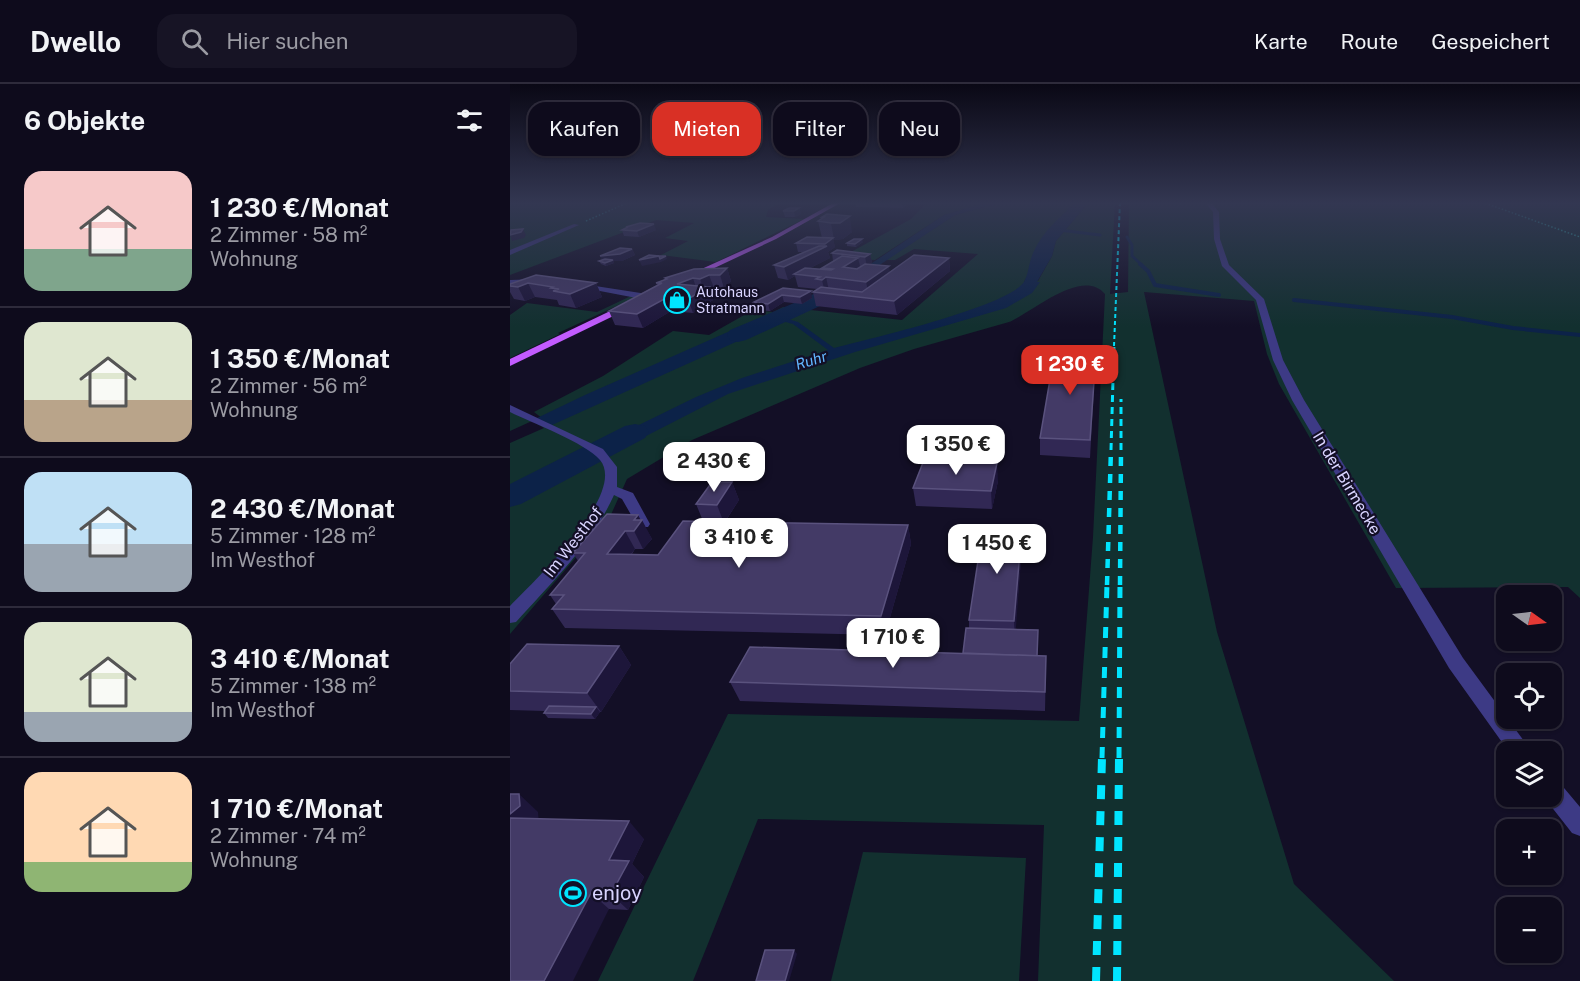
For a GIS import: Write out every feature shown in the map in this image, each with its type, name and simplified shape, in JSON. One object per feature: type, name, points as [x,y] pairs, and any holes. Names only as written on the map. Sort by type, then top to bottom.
[{"type":"main road","points":[[679,282],[761,244]]},
{"type":"main road","points":[[510,363],[650,295]]},
{"type":"street","points":[[510,253],[532,244]]},
{"type":"street","name":"In der Birmecke","points":[[1218,244],[1222,257],[1231,271],[1260,299],[1278,360],[1298,400],[1456,663],[1514,741]]},
{"type":"street","points":[[510,282],[549,282]]},
{"type":"street","points":[[567,284],[650,295]]},
{"type":"street","name":"Im Westhof","points":[[510,408],[590,446],[606,458],[613,474],[602,508],[587,530],[510,617]]},
{"type":"street","points":[[610,489],[628,496],[643,524]]},
{"type":"street","points":[[1562,803],[1580,825]]},
{"type":"green space","points":[[510,244],[593,244],[510,275]]},
{"type":"green space","points":[[682,244],[753,244],[716,262],[661,255]]},
{"type":"green space","points":[[866,244],[900,244],[875,260],[840,258]]},
{"type":"green space","points":[[911,244],[1045,244],[1024,282],[1038,281],[1052,256],[1055,244],[1113,244],[1110,294],[1128,292],[1129,244],[1580,244],[1580,598],[1568,587],[1562,587],[1562,585],[1396,588],[1279,384],[1267,354],[1254,301],[1144,292],[1217,632],[1294,884],[1394,981],[1038,981],[1044,825],[758,819],[693,981],[598,981],[728,714],[1079,721],[1093,537],[1105,294],[1095,287],[1071,288],[1009,322],[914,349],[860,368],[692,440],[627,479],[609,519],[510,634],[510,506],[589,465],[574,457],[510,487],[510,443],[544,428],[532,421],[510,431],[510,411],[555,428],[534,412],[603,376],[673,331],[709,335],[753,310],[773,312],[783,307],[902,320],[978,254],[914,249],[895,260],[886,260]]},
{"type":"green space","points":[[633,295],[634,298],[510,358],[510,315],[527,303],[597,312]]},
{"type":"green space","points":[[863,852],[1026,858],[1019,981],[831,981]]},
{"type":"water","points":[[901,244],[911,244],[875,268],[866,267]]},
{"type":"water","points":[[1037,244],[1055,244],[1052,256],[1037,282],[1040,282],[1032,293],[1006,308],[855,352],[728,394],[611,454],[596,446],[696,397],[742,378],[828,350],[793,324],[782,321],[552,425],[537,418],[730,331],[774,315],[798,322],[834,348],[905,330],[992,302],[1012,292],[1024,282]]},
{"type":"water","points":[[574,457],[590,465],[510,506],[510,487]]},
{"type":"building","points":[[819,246],[827,246],[784,267],[774,265]]},
{"type":"building","points":[[620,248],[632,249],[620,254],[600,256]]},
{"type":"building","points":[[837,250],[870,254],[865,257],[832,253]]},
{"type":"building","points":[[649,255],[659,256],[639,260]]},
{"type":"building","points":[[914,255],[949,258],[894,301],[813,292],[821,287],[862,292]]},
{"type":"building","points":[[842,256],[858,258],[843,267],[857,269],[865,264],[889,266],[866,282],[826,277],[822,280],[816,279],[820,277],[794,274],[805,268],[831,270],[833,269],[822,268]]},
{"type":"building","points":[[613,260],[605,263],[599,261]]},
{"type":"building","points":[[727,268],[720,275],[693,278],[677,284],[709,287],[688,299],[666,298],[637,314],[609,311],[662,283],[656,283],[667,279],[665,278],[694,269]]},
{"type":"building","points":[[536,275],[596,283],[570,294],[553,291],[559,289],[551,288],[553,287],[528,283],[518,287],[510,286],[510,284]]},
{"type":"building","points":[[783,288],[811,291],[800,297],[782,295],[768,304],[754,302]]},
{"type":"building","points":[[1055,350],[1096,352],[1090,440],[1040,438]]},
{"type":"building","points":[[924,460],[997,463],[991,491],[913,488]]},
{"type":"building","points":[[712,482],[732,482],[717,505],[696,504]]},
{"type":"building","points":[[607,514],[638,515],[634,520],[642,520],[634,531],[625,531],[607,554],[658,555],[683,521],[908,525],[881,616],[552,609],[564,595],[550,595],[585,553],[573,553]]},
{"type":"building","points":[[983,528],[1022,528],[1014,621],[969,620]]},
{"type":"building","points":[[966,628],[1038,630],[1037,656],[963,653]]},
{"type":"building","points":[[527,644],[619,646],[587,693],[510,691],[510,664]]},
{"type":"building","points":[[750,647],[1046,656],[1045,692],[730,682]]},
{"type":"building","points":[[549,706],[596,707],[591,714],[544,713]]},
{"type":"building","points":[[510,794],[519,794],[520,806],[510,814]]},
{"type":"building","name":"enjoy","points":[[510,818],[629,821],[609,860],[629,861],[611,894],[591,893],[544,981],[510,981]]},
{"type":"building","points":[[765,950],[794,950],[785,981],[756,981]]},
{"type":"waterway","points":[[1131,244],[1132,256],[1142,265]]},
{"type":"waterway","points":[[1140,264],[1148,271],[1155,285],[1219,295]]},
{"type":"waterway","name":"Ruhr","points":[[738,335],[813,302],[854,278]]},
{"type":"waterway","points":[[1294,300],[1452,317],[1513,328],[1580,335]]},
{"type":"waterway","name":"Ruhr","points":[[510,497],[635,432]]},
{"type":"railway","points":[[1114,346],[1118,244]]},
{"type":"railway","points":[[1111,450],[1114,344]]},
{"type":"railway","points":[[1121,399],[1121,449]]},
{"type":"railway","points":[[1107,585],[1111,449]]},
{"type":"railway","points":[[1120,585],[1121,449]]},
{"type":"railway","points":[[1102,758],[1107,583]]},
{"type":"railway","points":[[1119,758],[1120,583]]},
{"type":"railway","points":[[1096,981],[1102,757]]},
{"type":"railway","points":[[1117,981],[1119,757]]},
{"type":"place","name":"Autohaus Stratmann","points":[[677,300]]},
{"type":"place","name":"enjoy","points":[[573,893]]}]
